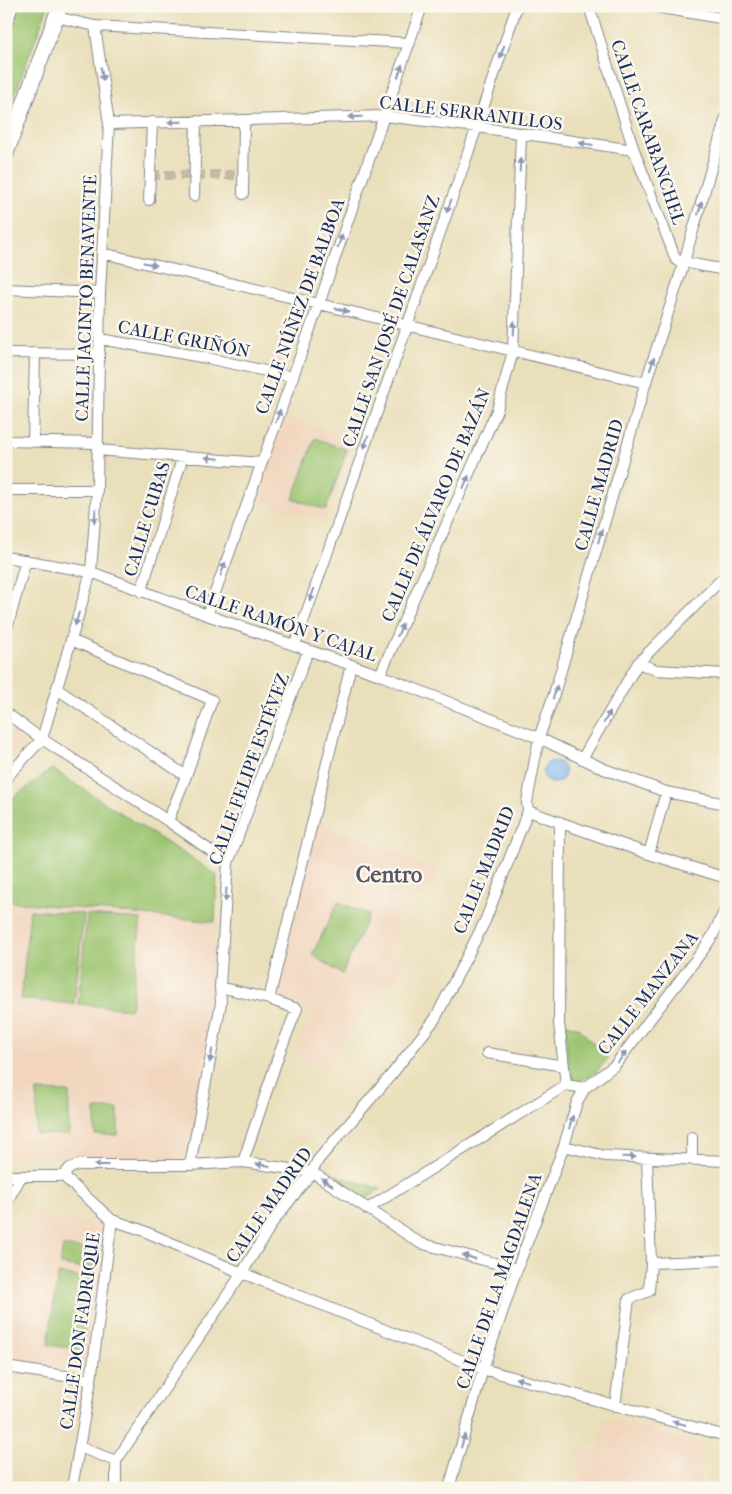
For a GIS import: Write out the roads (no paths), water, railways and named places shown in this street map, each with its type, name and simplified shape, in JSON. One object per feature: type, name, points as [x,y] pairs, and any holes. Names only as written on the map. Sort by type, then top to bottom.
[{"type":"street","points":[[6,19],[10,6]]},
{"type":"street","name":"CALLE NÚÑEZ DE BALBOA","points":[[207,616],[319,304],[422,6]]},
{"type":"street","name":"CALLE SAN JOSÉ DE CALASANZ","points":[[295,646],[518,6]]},
{"type":"street","name":"CALLE CARABANCHEL","points":[[589,6],[634,150],[676,260],[684,262]]},
{"type":"street","points":[[650,6],[726,19]]},
{"type":"street","points":[[6,153],[58,12],[95,26],[410,44]]},
{"type":"street","name":"CALLE JACINTO BENAVENTE","points":[[42,739],[91,572],[97,490],[100,293],[109,124],[95,26]]},
{"type":"street","name":"CALLE SERRANILLOS","points":[[109,124],[384,116],[634,150]]},
{"type":"street","name":"CALLE MADRID","points":[[116,1461],[242,1274],[273,1222],[312,1172],[318,1160],[392,1074],[435,1018],[484,921],[528,811],[527,802],[539,738],[554,694],[726,117]]},
{"type":"street","points":[[244,120],[244,194]]},
{"type":"street","points":[[194,196],[196,121]]},
{"type":"street","points":[[149,200],[152,122]]},
{"type":"street","name":"CALLE DE ÁLVARO DE BAZÁN","points":[[380,675],[497,410],[513,351],[521,135]]},
{"type":"street","points":[[102,253],[646,383]]},
{"type":"street","points":[[684,262],[726,270]]},
{"type":"street","points":[[6,289],[100,293]]},
{"type":"street","name":"CALLE GRIÑÓN","points":[[100,339],[207,358],[293,377]]},
{"type":"street","points":[[6,353],[100,354]]},
{"type":"street","points":[[33,442],[34,353]]},
{"type":"street","points":[[6,441],[97,446],[261,463]]},
{"type":"street","name":"CALLE CUBAS","points":[[141,592],[183,456]]},
{"type":"street","points":[[6,490],[97,490]]},
{"type":"street","name":"CALLE RAMÓN Y CAJAL","points":[[6,557],[91,572],[207,616],[380,675],[539,738],[582,759],[666,792],[726,804]]},
{"type":"street","points":[[6,632],[26,560]]},
{"type":"street","points":[[582,759],[638,663],[726,575]]},
{"type":"street","points":[[71,640],[212,700],[186,776],[168,821]]},
{"type":"street","name":"CALLE FELIPE ESTÉVEZ","points":[[190,1166],[221,1003],[220,987],[228,863],[308,651]]},
{"type":"street","points":[[638,663],[656,670],[726,674]]},
{"type":"street","points":[[269,999],[351,665]]},
{"type":"street","points":[[57,690],[186,776]]},
{"type":"street","points":[[6,713],[228,863]]},
{"type":"street","points":[[6,778],[42,739]]},
{"type":"street","points":[[649,854],[666,792]]},
{"type":"street","points":[[528,811],[649,854],[726,878]]},
{"type":"street","points":[[560,822],[559,1023],[566,1085]]},
{"type":"street","name":"CALLE MANZANA","points":[[585,1088],[615,1065],[700,954],[712,937],[726,908]]},
{"type":"street","points":[[220,987],[269,999],[297,1009],[278,1054],[242,1162]]},
{"type":"street","points":[[487,1053],[564,1066]]},
{"type":"street","points":[[367,1209],[566,1085],[585,1088]]},
{"type":"street","name":"CALLE DE LA MAGDALENA","points":[[449,1488],[483,1369],[516,1269],[564,1146],[577,1102],[585,1088]]},
{"type":"street","points":[[692,1137],[692,1159]]},
{"type":"street","points":[[564,1146],[605,1156],[726,1161]]},
{"type":"street","points":[[615,1406],[629,1299],[649,1291],[651,1263],[647,1158]]},
{"type":"street","points":[[63,1176],[70,1168],[78,1165],[190,1166],[242,1162],[312,1172],[420,1243],[516,1269]]},
{"type":"street","points":[[6,1176],[63,1176],[112,1220],[139,1229],[242,1274],[483,1369],[726,1436]]},
{"type":"street","points":[[6,1203],[21,1177]]},
{"type":"street","name":"CALLE DON FADRIQUE","points":[[72,1488],[91,1380],[112,1220]]},
{"type":"street","points":[[651,1263],[726,1260]]},
{"type":"street","points":[[6,1367],[91,1380]]},
{"type":"street","points":[[79,1447],[116,1461],[116,1488]]},
{"type":"water","points":[[554,761],[562,764],[565,772],[562,780],[554,783],[546,780],[543,772],[546,764]]},
{"type":"tunnel","points":[[150,175],[244,175]]},
{"type":"district","name":"Centro","points":[[389,874]]}]
